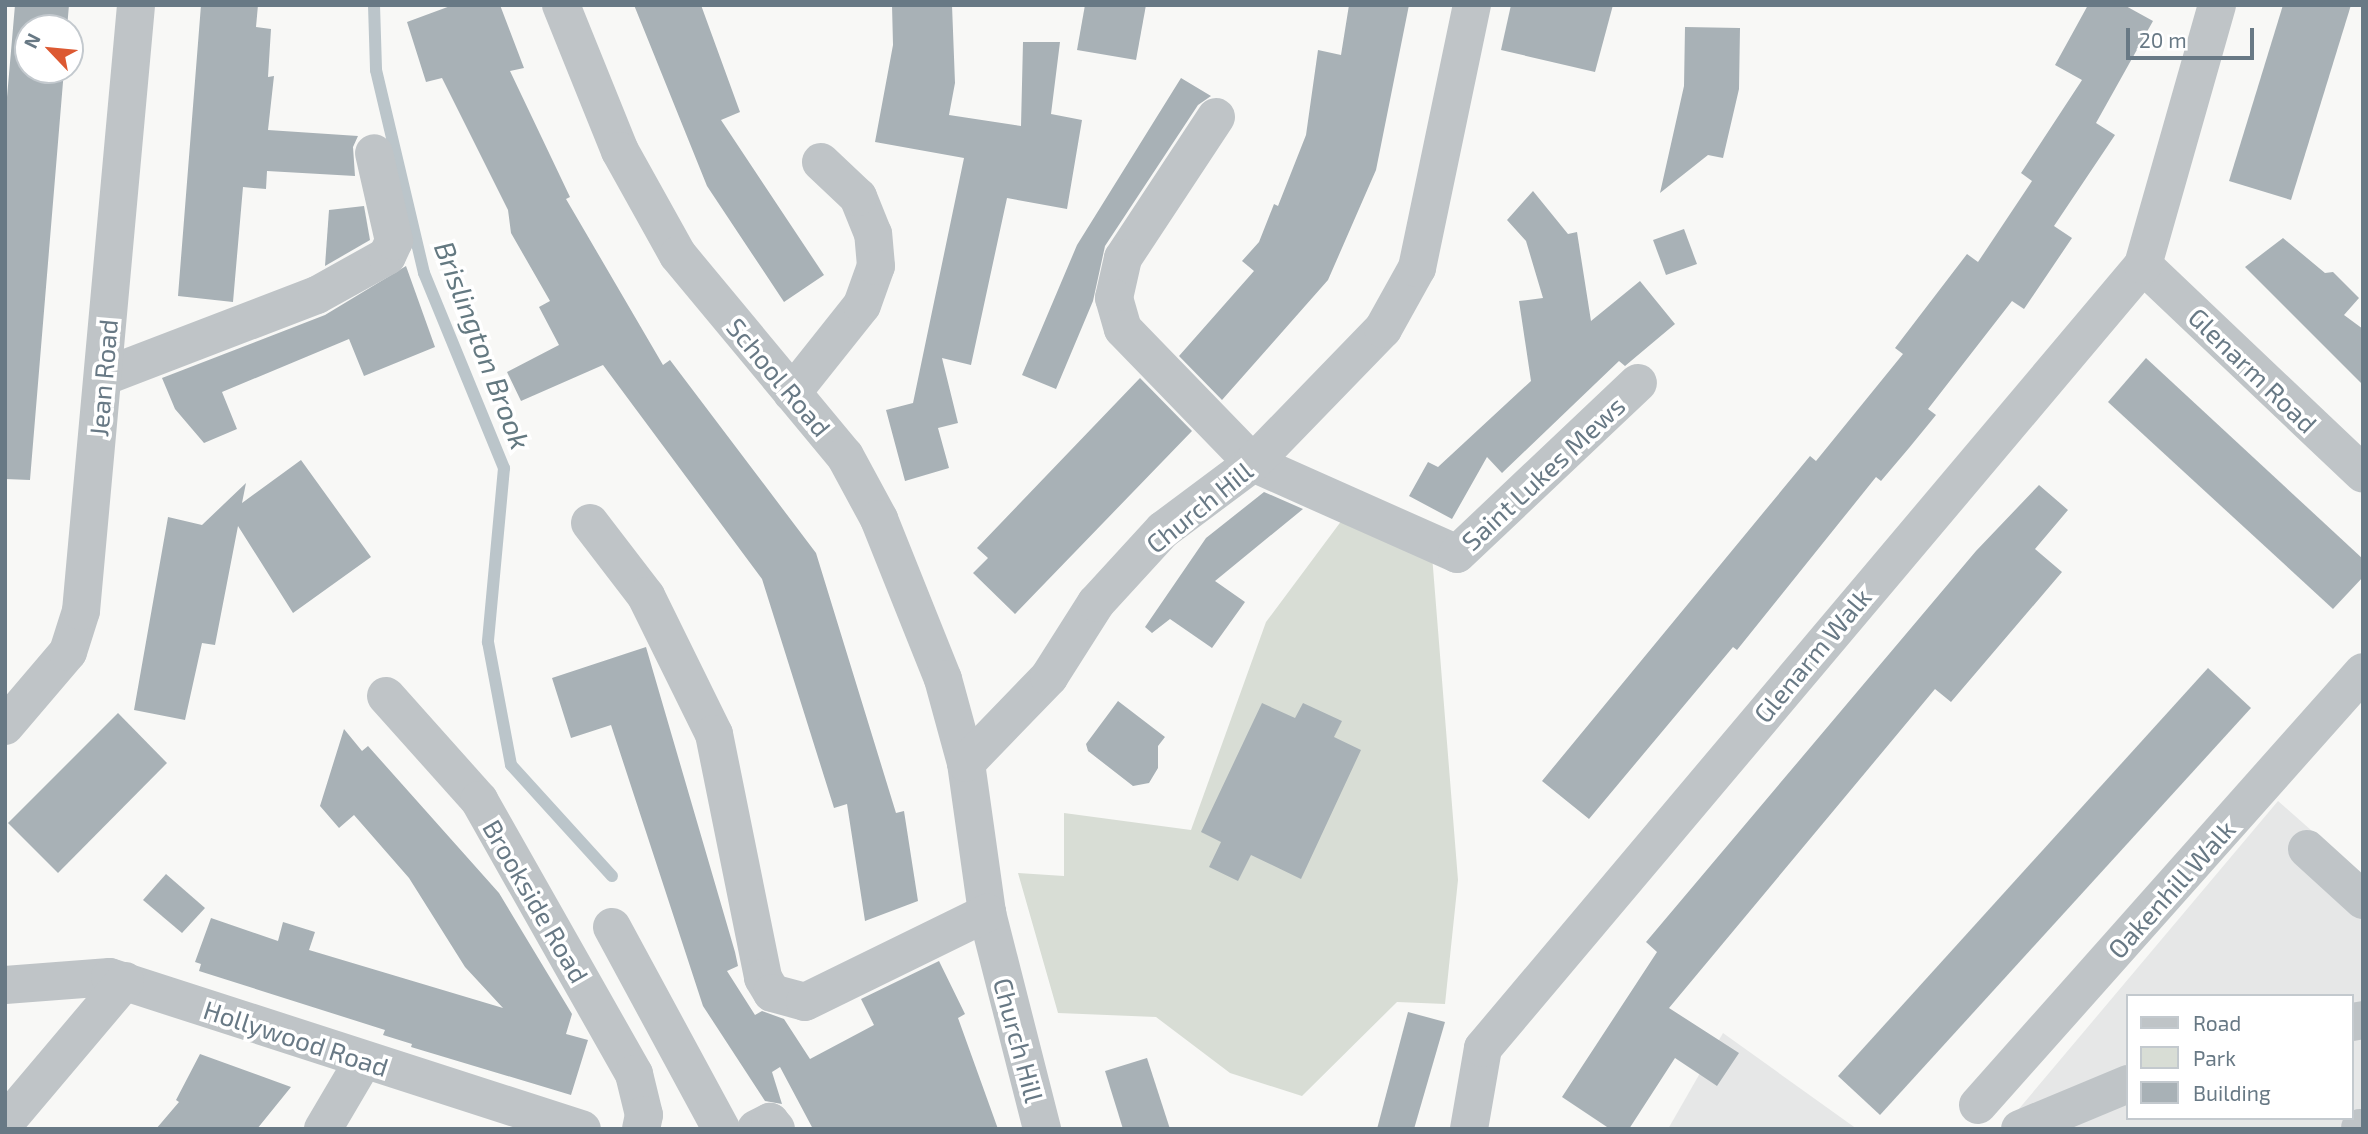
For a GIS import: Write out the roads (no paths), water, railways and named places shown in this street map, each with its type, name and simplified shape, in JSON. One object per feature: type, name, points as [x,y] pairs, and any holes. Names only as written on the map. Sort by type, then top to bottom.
[{"type":"street","name":"Jean Road","points":[[5,726],[68,652],[81,611],[136,5]]},
{"type":"street","name":"School Road","points":[[561,5],[621,151],[678,256],[845,456],[879,519],[943,679],[966,764]]},
{"type":"street","name":"Church Hill","points":[[1042,1129],[986,913],[966,764],[1049,677],[1096,603],[1163,530],[1254,463],[1383,329],[1417,268],[1472,5]]},
{"type":"street","points":[[2143,265],[2217,5]]},
{"type":"street","points":[[1216,117],[1123,258],[1114,298],[1123,329],[1254,463]]},
{"type":"street","points":[[103,377],[317,295],[387,256],[394,241],[374,153]]},
{"type":"street","points":[[792,393],[862,305],[876,266],[873,234],[858,197],[821,162]]},
{"type":"street","name":"Glenarm Road","points":[[2143,265],[2363,474]]},
{"type":"street","name":"Glenarm Walk","points":[[1469,1129],[1483,1048],[2143,265]]},
{"type":"street","name":"Saint Lukes Mews","points":[[1254,463],[1457,554],[1638,383]]},
{"type":"street","points":[[590,523],[646,596],[714,734],[763,978],[772,993],[805,1002],[986,913]]},
{"type":"street","name":"Oakenhill Walk","points":[[1978,1105],[2363,672]]},
{"type":"street","name":"Brookside Road","points":[[386,696],[479,800],[634,1074],[644,1115],[641,1129]]},
{"type":"street","points":[[2307,849],[2363,900]]},
{"type":"street","points":[[612,927],[721,1129]]},
{"type":"street","name":"Hollywood Road","points":[[5,985],[110,977],[363,1061],[582,1129]]},
{"type":"street","points":[[5,1123],[125,981]]},
{"type":"street","points":[[323,1129],[363,1061]]},
{"type":"street","points":[[2020,1129],[2126,1085]]},
{"type":"street","points":[[756,1129],[770,1122],[776,1129]]},
{"type":"waterway","name":"Brislington Brook","points":[[374,5],[376,70],[424,273],[504,468],[488,642],[511,765],[612,876]]}]
